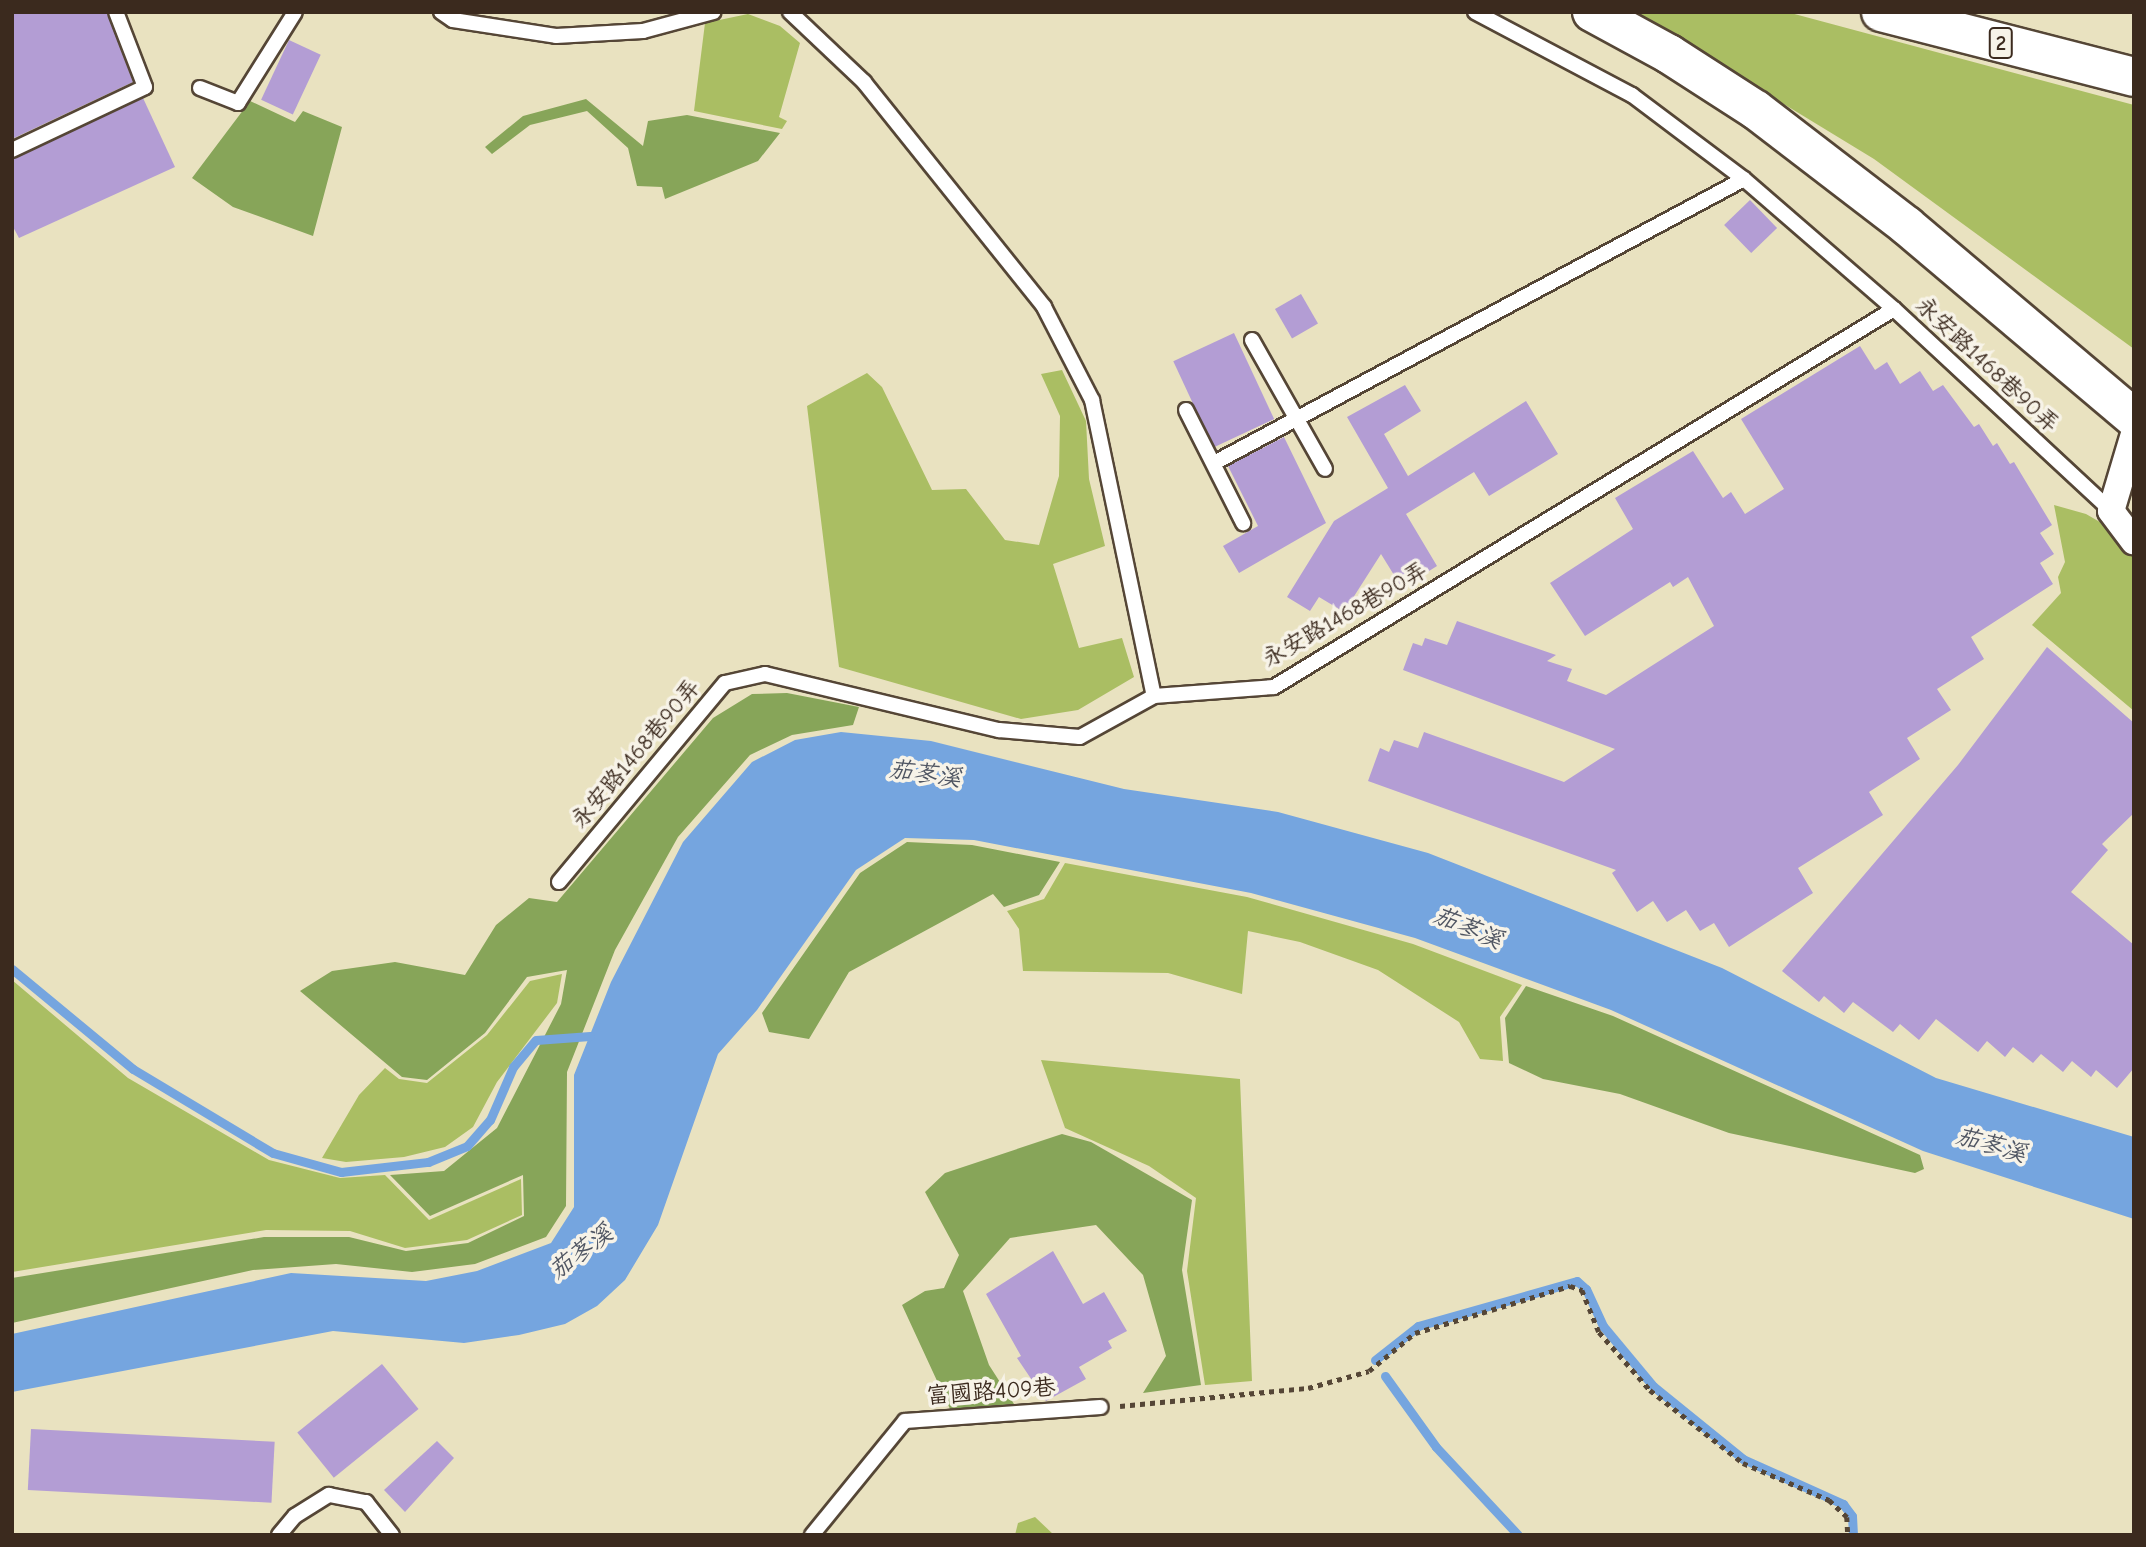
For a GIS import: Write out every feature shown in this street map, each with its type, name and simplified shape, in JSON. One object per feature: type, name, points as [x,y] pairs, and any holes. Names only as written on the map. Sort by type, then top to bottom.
[{"type":"highway","points":[[1592,12],[1669,54],[1756,110],[1907,226],[2134,418]]},
{"type":"highway","name":"2","points":[[1881,12],[2127,75]]},
{"type":"street","points":[[2134,434],[2110,511],[2134,541]]},
{"type":"lane","points":[[12,150],[145,87],[116,12]]},
{"type":"lane","points":[[200,89],[238,103],[295,12]]},
{"type":"lane","points":[[441,12],[453,20],[556,36],[643,31],[714,12]]},
{"type":"lane","points":[[790,12],[864,82],[1044,307],[1092,400],[1154,696]]},
{"type":"lane","points":[[1475,12],[1632,95],[1744,179],[1894,309]]},
{"type":"lane","points":[[1214,463],[1744,179]]},
{"type":"lane","name":"永安路1468巷90弄","points":[[558,882],[724,683],[765,674],[999,730],[1080,737],[1154,696],[1274,687],[1894,309],[2110,511]]},
{"type":"lane","points":[[1252,340],[1325,469]]},
{"type":"lane","points":[[1186,410],[1243,523]]},
{"type":"lane","name":"富國路409巷","points":[[812,1535],[905,1421],[1101,1407]]},
{"type":"lane","points":[[279,1535],[295,1516],[329,1495],[366,1502],[392,1535]]},
{"type":"path","points":[[1101,1407],[1308,1388],[1368,1371],[1416,1333],[1570,1286],[1582,1290],[1599,1332],[1650,1390],[1743,1463],[1829,1500],[1847,1517],[1848,1535]]},
{"type":"green space","points":[[1633,12],[1787,12],[2134,105],[2134,349],[1874,159]]},
{"type":"green space","points":[[748,14],[780,26],[800,43],[779,117],[787,121],[782,129],[694,111],[705,23]]},
{"type":"green space","points":[[586,99],[643,146],[648,121],[687,115],[780,133],[758,161],[665,199],[662,187],[637,186],[628,148],[587,111],[530,125],[492,154],[485,147],[523,116]]},
{"type":"green space","points":[[250,101],[295,122],[303,111],[342,127],[313,236],[233,207],[192,178]]},
{"type":"green space","points":[[1062,370],[1086,421],[1089,479],[1105,546],[1053,564],[1079,648],[1122,638],[1134,677],[1078,710],[1021,719],[839,667],[807,406],[867,373],[882,387],[932,490],[966,489],[1005,540],[1039,545],[1059,476],[1060,416],[1041,374]]},
{"type":"green space","points":[[2054,505],[2086,514],[2112,529],[2134,558],[2134,711],[2032,625],[2061,593],[2058,577],[2065,562]]},
{"type":"green space","points":[[787,693],[859,707],[853,725],[792,735],[750,755],[678,837],[615,950],[567,1072],[566,1206],[546,1237],[475,1264],[412,1272],[336,1264],[253,1270],[12,1323],[12,1278],[264,1237],[349,1237],[406,1251],[468,1243],[524,1216],[523,1175],[430,1216],[390,1175],[444,1171],[497,1128],[561,1004],[567,970],[527,977],[485,1033],[427,1080],[402,1077],[300,991],[332,971],[395,962],[465,975],[496,925],[529,898],[557,902],[713,718],[752,694]]},
{"type":"green space","points":[[907,842],[972,845],[1060,862],[1039,895],[1004,907],[993,894],[849,972],[809,1039],[769,1032],[762,1013],[860,873]]},
{"type":"green space","points":[[1065,863],[1247,897],[1413,944],[1522,985],[1500,1017],[1503,1061],[1480,1059],[1459,1022],[1378,970],[1300,942],[1248,931],[1242,994],[1168,973],[1023,971],[1019,929],[1007,911],[1044,899]]},
{"type":"green space","points":[[562,974],[557,1003],[497,1082],[473,1127],[445,1147],[404,1157],[346,1162],[322,1158],[359,1095],[385,1068],[399,1079],[427,1083],[487,1035],[530,981]]},
{"type":"green space","points":[[12,980],[128,1078],[269,1160],[340,1178],[385,1175],[429,1220],[521,1179],[522,1215],[467,1240],[405,1248],[350,1231],[266,1230],[12,1272]]},
{"type":"green space","points":[[1526,986],[1613,1016],[1920,1155],[1924,1169],[1915,1173],[1729,1133],[1620,1094],[1543,1079],[1509,1063],[1505,1018]]},
{"type":"green space","points":[[1041,1060],[1240,1079],[1252,1381],[1205,1385],[1187,1271],[1196,1198],[1149,1166],[1065,1128]]},
{"type":"green space","points":[[1062,1134],[1091,1142],[1192,1200],[1182,1270],[1201,1385],[1143,1393],[1166,1356],[1143,1275],[1096,1225],[1010,1238],[963,1291],[989,1365],[1014,1404],[950,1409],[902,1305],[925,1291],[944,1288],[959,1255],[925,1192],[945,1173]]},
{"type":"green space","points":[[1035,1517],[1054,1535],[1015,1535],[1018,1523]]},
{"type":"water","name":"茄苳溪","points":[[841,732],[931,741],[1124,789],[1278,812],[1428,853],[1722,968],[1936,1078],[2134,1137],[2134,1219],[1923,1151],[1611,1010],[1415,938],[1251,893],[974,840],[905,838],[856,870],[757,1010],[718,1054],[658,1225],[625,1280],[597,1306],[565,1324],[519,1335],[464,1343],[333,1331],[12,1392],[12,1334],[291,1273],[426,1281],[477,1271],[551,1243],[574,1207],[574,1075],[611,982],[683,842],[752,762],[795,740]]},
{"type":"building","points":[[12,12],[107,12],[133,82],[12,139]]},
{"type":"building","points":[[289,40],[321,55],[293,115],[261,100]]},
{"type":"building","points":[[143,98],[175,167],[19,238],[12,225],[12,159]]},
{"type":"building","points":[[1750,200],[1777,228],[1751,253],[1724,225]]},
{"type":"building","points":[[1301,294],[1318,323],[1292,338],[1275,309]]},
{"type":"building","points":[[1234,333],[1274,419],[1213,447],[1173,361]]},
{"type":"building","points":[[1860,346],[1875,370],[1887,362],[1900,384],[1920,371],[1933,391],[1943,385],[1974,427],[1979,424],[1993,446],[1997,443],[2010,464],[2014,462],[2052,525],[2040,533],[2054,554],[2040,563],[2053,584],[1971,637],[1984,659],[1937,689],[1951,710],[1907,738],[1920,759],[1869,792],[1883,815],[1798,868],[1813,893],[1729,947],[1714,923],[1700,931],[1686,910],[1667,922],[1653,901],[1637,912],[1612,873],[1616,870],[1368,781],[1380,748],[1389,752],[1394,740],[1418,748],[1424,732],[1564,782],[1615,749],[1403,670],[1413,643],[1422,646],[1425,638],[1447,645],[1457,621],[1556,655],[1547,661],[1572,669],[1567,681],[1606,695],[1714,626],[1688,577],[1673,587],[1670,582],[1585,636],[1550,583],[1633,529],[1615,498],[1693,451],[1723,498],[1731,492],[1745,514],[1784,489],[1741,419]]},
{"type":"building","points":[[1405,385],[1421,411],[1384,434],[1408,476],[1526,401],[1558,454],[1489,496],[1474,472],[1406,514],[1437,566],[1402,588],[1381,554],[1344,612],[1319,597],[1310,611],[1287,597],[1334,521],[1388,488],[1347,417]]},
{"type":"building","points":[[1284,437],[1326,523],[1239,573],[1223,546],[1258,526],[1228,466]]},
{"type":"building","points":[[2047,647],[2134,723],[2134,813],[2102,844],[2108,850],[2071,892],[2134,945],[2134,1068],[2117,1088],[2096,1070],[2091,1077],[2072,1061],[2063,1072],[2041,1054],[2033,1063],[2013,1047],[2005,1057],[1987,1041],[1978,1052],[1936,1019],[1919,1040],[1900,1024],[1893,1032],[1853,1002],[1844,1013],[1824,996],[1819,1002],[1782,971],[1958,765]]},
{"type":"building","points":[[1053,1251],[1083,1304],[1104,1292],[1127,1331],[1108,1341],[1112,1348],[1079,1367],[1086,1379],[1046,1401],[1017,1358],[1021,1356],[986,1294]]},
{"type":"building","points":[[382,1364],[419,1409],[334,1478],[297,1433]]},
{"type":"building","points":[[31,1429],[275,1442],[271,1503],[28,1490]]},
{"type":"building","points":[[437,1441],[454,1458],[405,1512],[384,1490]]},
{"type":"waterway","points":[[12,969],[133,1069],[273,1153],[341,1172],[428,1162],[467,1146],[490,1120],[513,1067],[536,1040],[590,1036]]},
{"type":"waterway","points":[[1375,1360],[1418,1326],[1577,1281],[1586,1289],[1603,1326],[1653,1386],[1743,1459],[1843,1504],[1852,1516],[1853,1535]]},
{"type":"waterway","points":[[1385,1376],[1436,1447],[1518,1535]]}]
